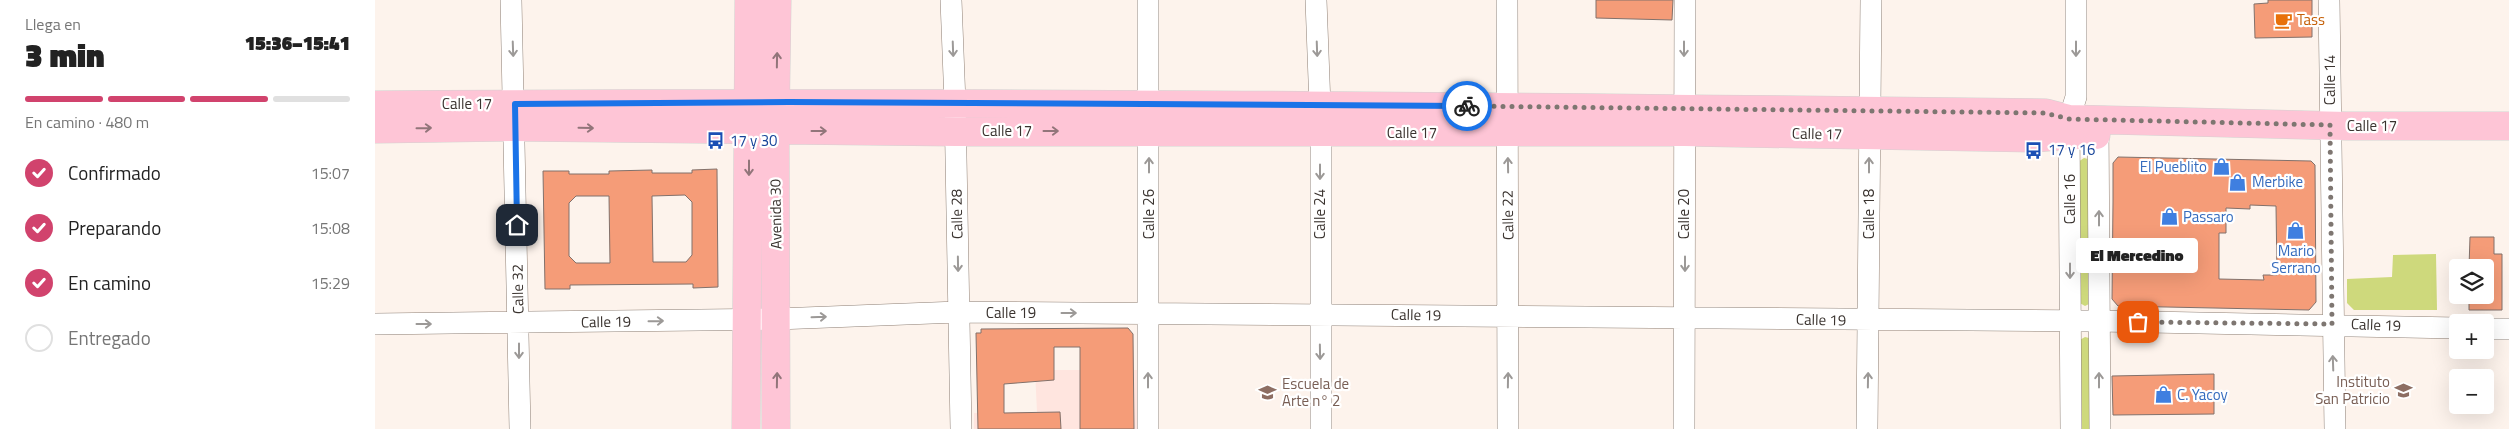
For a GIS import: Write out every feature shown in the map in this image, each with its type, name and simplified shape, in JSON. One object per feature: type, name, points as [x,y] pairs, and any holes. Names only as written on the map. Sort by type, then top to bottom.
[{"type":"main road","name":"Avenida 30","points":[[749,0],[749,102],[762,130],[777,319],[776,429]]},
{"type":"main road","name":"Avenida 30","points":[[746,429],[748,319],[762,130],[776,102],[777,0]]},
{"type":"main road","name":"Calle 17","points":[[375,129],[514,115],[749,102],[1319,106],[1507,120]]},
{"type":"main road","name":"Calle 17","points":[[375,105],[762,130],[1321,133],[1507,120],[1684,120],[1870,123],[2047,138],[2069,127],[2098,127],[2330,133],[2509,142]]},
{"type":"main road","name":"Calle 17","points":[[2330,133],[2509,126]]},
{"type":"street","name":"Calle 32","points":[[511,0],[520,429]]},
{"type":"street","name":"Calle 28","points":[[951,0],[956,132],[961,429]]},
{"type":"street","name":"Calle 26","points":[[1148,0],[1148,429]]},
{"type":"street","name":"Calle 24","points":[[1316,0],[1321,133],[1321,429]]},
{"type":"street","name":"Calle 22","points":[[1507,0],[1508,429]]},
{"type":"street","name":"Calle 20","points":[[1684,429],[1685,0]]},
{"type":"street","name":"Calle 18","points":[[1867,429],[1871,0]]},
{"type":"street","name":"Calle 16","points":[[2071,429],[2069,127],[2076,97],[2076,0]]},
{"type":"street","name":"Calle 14","points":[[2329,0],[2332,324],[2335,429]]},
{"type":"street","name":"Calle 16","points":[[2098,127],[2100,429]]},
{"type":"street","name":"Calle 19","points":[[375,324],[777,319],[958,312],[1320,314],[1869,321],[2099,321],[2449,328]]},
{"type":"street","points":[[2494,329],[2509,330]]},
{"type":"shaded area","points":[[1035,370],[1137,370],[1137,429],[974,429],[974,413],[1037,412]]},
{"type":"green space","points":[[2084,158],[2088,159],[2089,304],[2085,306],[2078,302],[2078,162]]},
{"type":"green space","points":[[2436,254],[2437,310],[2354,310],[2347,303],[2347,279],[2392,277],[2393,255]]},
{"type":"green space","points":[[2085,337],[2089,338],[2093,429],[2078,429],[2078,341]]},
{"type":"building","points":[[1596,0],[1673,0],[1672,20],[1596,18]]},
{"type":"building","name":"Tass","points":[[2268,0],[2312,0],[2312,37],[2255,38],[2254,4],[2268,3]]},
{"type":"building","points":[[2118,157],[2311,161],[2315,165],[2316,302],[2309,310],[2118,306],[2112,299],[2113,163]],"holes":[[[2250,205],[2276,206],[2277,275],[2263,275],[2264,280],[2219,279],[2219,233],[2226,233],[2226,208],[2250,209]]]},
{"type":"building","points":[[717,169],[718,287],[693,288],[693,284],[570,285],[570,289],[545,289],[543,171],[569,171],[569,174],[609,174],[609,171],[652,170],[652,173],[692,173],[692,170]],"holes":[[[685,195],[692,202],[692,255],[686,262],[653,262],[652,196]],[[576,196],[609,196],[610,263],[576,263],[569,256],[569,203]]]},
{"type":"building","points":[[2470,237],[2494,237],[2494,254],[2502,254],[2502,310],[2469,310],[2469,304],[2494,304],[2494,259],[2469,259]]},
{"type":"building","points":[[1128,328],[1133,334],[1134,429],[1080,429],[1080,347],[1054,347],[1054,380],[1004,384],[1004,413],[1060,412],[1061,429],[978,429],[976,333],[981,333],[981,329]]},
{"type":"building","name":"C. Yacoy","points":[[2214,374],[2214,414],[2113,415],[2112,376]]},
{"type":"way so far","points":[[1467,106],[2045,113],[2069,119],[2330,125],[2332,324],[2138,322]]},
{"type":"place","name":"Tass","points":[[2283,20]]},
{"type":"place","name":"17 y 30","points":[[716,141]]},
{"type":"place","name":"17 y 16","points":[[2034,150]]},
{"type":"place","name":"El Pueblito","points":[[2221,167]]},
{"type":"place","name":"Merbike","points":[[2238,182]]},
{"type":"place","name":"Passaro","points":[[2169,217]]},
{"type":"place","name":"Mario Serrano","points":[[2296,230]]},
{"type":"place","name":"El Mercedino","points":[[2138,322]]},
{"type":"place","name":"Instituto San Patricio","points":[[2404,391]]},
{"type":"place","name":"Escuela de Arte n° 2","points":[[1268,393]]},
{"type":"place","name":"C. Yacoy","points":[[2163,395]]},
{"type":"route","points":[[517,225],[515,104],[789,102],[1467,106]]}]
